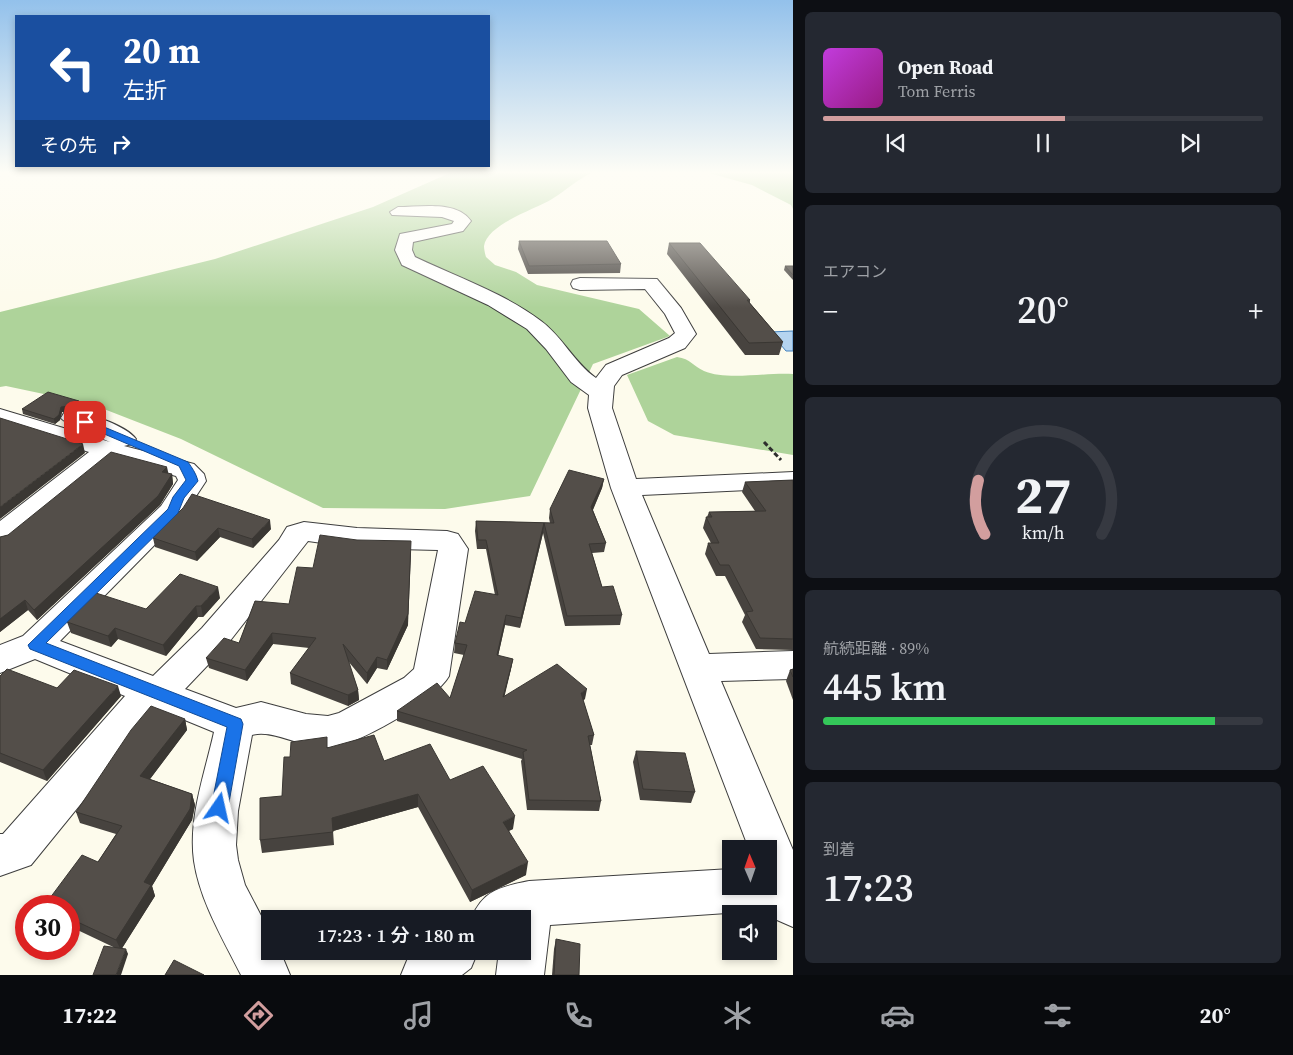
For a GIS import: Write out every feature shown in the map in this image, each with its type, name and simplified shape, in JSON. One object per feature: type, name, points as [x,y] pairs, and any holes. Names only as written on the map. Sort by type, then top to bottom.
[{"type":"street","points":[[460,218],[462,220],[457,228],[406,238],[402,244],[404,255],[408,261],[495,301],[534,324],[554,344],[579,377],[600,392]]},
{"type":"street","points":[[528,910],[791,893],[625,488],[600,408],[602,386],[614,370],[683,338],[686,334],[674,312],[650,283],[580,284]]},
{"type":"street","points":[[73,418],[184,464],[185,470]]},
{"type":"street","points":[[0,660],[35,645],[174,510],[179,497],[192,481],[191,474],[185,470],[7,424]]},
{"type":"street","points":[[0,536],[108,450]]},
{"type":"street","points":[[625,488],[793,480]]},
{"type":"street","points":[[0,855],[16,851],[155,692],[214,637],[297,534],[304,530],[357,538],[447,541],[453,549],[431,676],[417,688],[348,727],[328,732],[306,730],[261,717],[235,724],[155,692],[35,645]]},
{"type":"street","points":[[698,668],[793,665]]},
{"type":"street","points":[[235,724],[216,825],[216,859],[223,885],[266,975]]},
{"type":"street","points":[[425,975],[443,960]]},
{"type":"street","points":[[518,960],[520,975]]},
{"type":"green space","points":[[341,218],[514,218],[487,238],[484,246],[486,257],[495,265],[516,272],[537,285],[639,309],[670,336],[593,364],[530,496],[445,509],[323,508],[181,439],[91,404],[6,386],[0,387],[0,312],[215,259]]},
{"type":"green space","points":[[677,357],[686,359],[700,369],[713,374],[736,376],[793,374],[793,455],[674,435],[648,421],[627,375]]},
{"type":"water","points":[[793,331],[793,351],[786,351],[770,332]]},
{"type":"building","points":[[519,241],[607,241],[621,264],[529,266]]},
{"type":"building","points":[[669,243],[700,243],[750,300],[747,300],[783,342],[749,343]]},
{"type":"building","points":[[785,266],[793,266],[793,275]]},
{"type":"building","points":[[48,392],[79,401],[72,406],[61,407],[59,415],[54,419],[22,409]]},
{"type":"building","points":[[0,418],[83,444],[0,507]]},
{"type":"building","points":[[111,452],[167,467],[162,472],[172,474],[158,496],[34,610],[25,600],[0,619],[0,537],[8,535]]},
{"type":"building","points":[[569,470],[604,479],[591,507],[606,543],[589,544],[602,587],[613,586],[622,615],[567,616],[544,523],[521,618],[506,615],[497,655],[513,659],[503,697],[557,664],[587,689],[581,693],[594,735],[588,736],[601,801],[529,800],[523,752],[527,750],[397,711],[437,683],[450,698],[467,645],[455,643],[460,622],[465,623],[475,591],[498,595],[486,540],[478,540],[476,521],[554,523],[550,509]]},
{"type":"building","points":[[793,480],[793,639],[760,638],[746,612],[753,611],[729,565],[720,565],[708,543],[719,543],[706,517],[712,517],[709,512],[766,511],[745,482]]},
{"type":"building","points":[[192,494],[270,520],[252,539],[218,528],[195,552],[153,538],[183,508]]},
{"type":"building","points":[[320,535],[357,540],[411,541],[408,614],[387,660],[377,657],[367,673],[343,644],[358,690],[348,695],[290,673],[316,638],[272,633],[245,670],[206,658],[224,638],[239,643],[255,601],[289,604],[297,567],[313,568]]},
{"type":"building","points":[[180,574],[218,587],[201,606],[196,606],[163,645],[115,628],[108,636],[67,622],[96,593],[146,609]]},
{"type":"building","points":[[7,669],[57,688],[74,670],[118,686],[43,770],[0,753],[0,676]]},
{"type":"building","points":[[151,706],[185,719],[140,776],[192,794],[190,809],[144,882],[151,885],[116,940],[80,923],[80,895],[52,895],[82,855],[98,862],[122,826],[76,812],[131,730]]},
{"type":"building","points":[[374,735],[384,761],[430,744],[450,780],[483,766],[515,816],[503,822],[528,862],[472,890],[418,794],[332,818],[333,832],[260,840],[260,798],[282,796],[284,757],[290,757],[291,742],[327,737],[327,748]]},
{"type":"building","points":[[636,751],[685,753],[695,792],[643,789]]},
{"type":"building","points":[[556,939],[580,944],[579,975],[554,975]]},
{"type":"building","points":[[104,946],[126,949],[116,975],[93,975]]},
{"type":"building","points":[[174,960],[204,975],[165,975]]},
{"type":"route","points":[[85,422],[184,464],[185,470],[191,474],[192,481],[179,497],[174,510],[35,645],[235,724],[219,808]]}]
